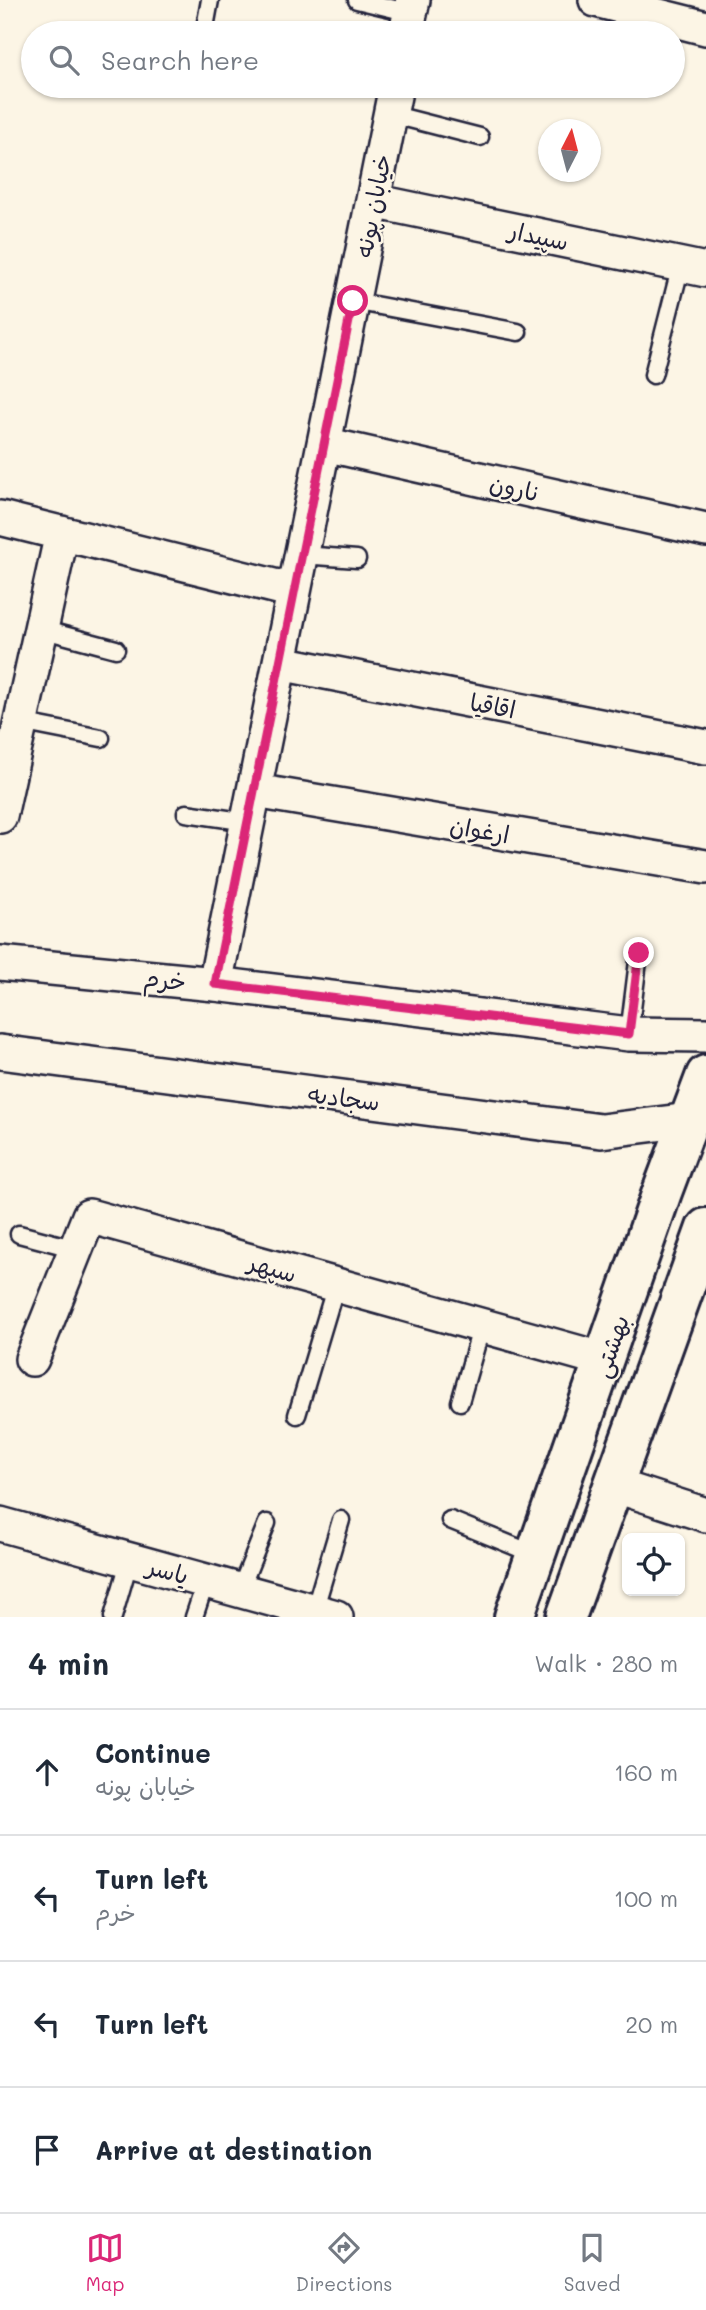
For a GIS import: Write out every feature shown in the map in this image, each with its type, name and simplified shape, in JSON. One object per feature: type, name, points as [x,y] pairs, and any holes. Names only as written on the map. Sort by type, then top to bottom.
[{"type":"street","points":[[596,0],[678,21]]},
{"type":"street","points":[[685,23],[706,28]]},
{"type":"street","name":"خیابان پونه","points":[[215,984],[393,100]]},
{"type":"street","name":"سپیدار","points":[[373,201],[693,267]]},
{"type":"street","name":"نارون","points":[[324,444],[706,530]]},
{"type":"street","points":[[0,518],[294,591]]},
{"type":"street","points":[[0,816],[62,533]]},
{"type":"street","name":"اقاقیا","points":[[280,663],[706,747]]},
{"type":"street","name":"ارغوان","points":[[251,806],[706,867]]},
{"type":"street","name":"خرم","points":[[0,963],[215,984],[629,1034],[706,1035]]},
{"type":"street","name":"سجادیه","points":[[0,1052],[601,1130],[697,1117]]},
{"type":"street","name":"بهشتی","points":[[514,1617],[605,1360],[697,1117],[706,1075]]},
{"type":"street","name":"سپهر","points":[[32,1359],[89,1216],[605,1360]]},
{"type":"street","name":"بهشتی","points":[[566,1617],[704,1239]]},
{"type":"street","points":[[613,1485],[706,1515]]},
{"type":"street","name":"یاسر","points":[[0,1524],[325,1614]]},
{"type":"lane","points":[[206,21],[210,0]]},
{"type":"lane","points":[[357,0],[410,15]]},
{"type":"lane","points":[[393,100],[480,136]]},
{"type":"lane","points":[[653,374],[693,267]]},
{"type":"lane","points":[[353,301],[518,332]]},
{"type":"lane","points":[[302,555],[357,559]]},
{"type":"lane","points":[[41,629],[116,649]]},
{"type":"lane","points":[[20,722],[101,737]]},
{"type":"lane","points":[[186,813],[251,806]]},
{"type":"lane","points":[[629,1034],[639,953]]},
{"type":"lane","points":[[19,1234],[76,1249]]},
{"type":"lane","points":[[297,1415],[336,1285]]},
{"type":"lane","points":[[460,1402],[482,1325]]},
{"type":"lane","points":[[325,1614],[341,1520]]},
{"type":"lane","points":[[450,1520],[536,1555]]},
{"type":"lane","points":[[240,1590],[267,1522]]},
{"type":"lane","points":[[113,1617],[130,1559]]},
{"type":"lane","points":[[194,1617],[206,1581]]},
{"type":"route","points":[[353,301],[215,984],[629,1034],[639,953]]}]
